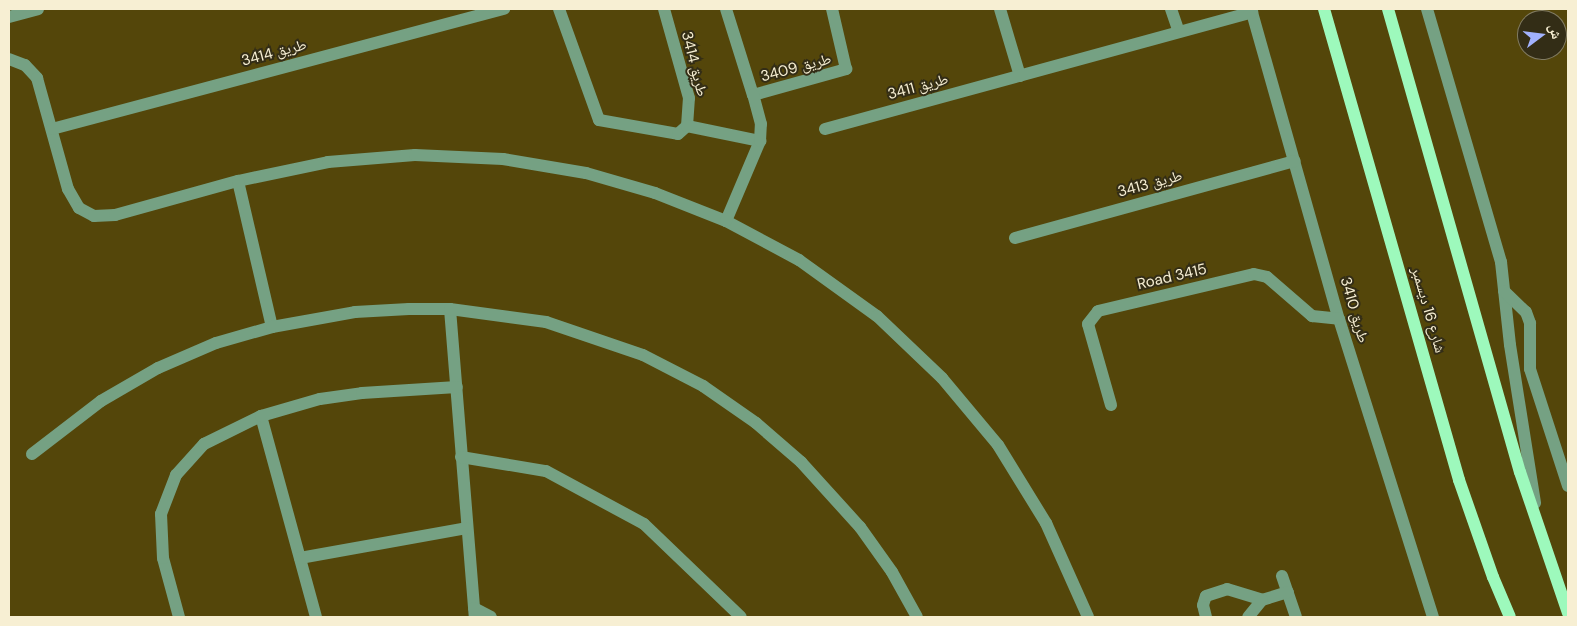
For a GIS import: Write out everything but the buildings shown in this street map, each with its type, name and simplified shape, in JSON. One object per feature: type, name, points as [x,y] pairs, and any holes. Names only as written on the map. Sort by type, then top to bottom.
[{"type":"main road","name":"شارع 16 ديسمبر","points":[[1324,9],[1460,480],[1510,617]]},
{"type":"main road","points":[[1388,9],[1539,533],[1568,614]]},
{"type":"street","points":[[9,17],[38,9]]},
{"type":"street","name":"طريق 3414","points":[[52,129],[504,9]]},
{"type":"street","points":[[560,9],[599,120],[678,134],[687,126],[760,141]]},
{"type":"street","name":"طريق 3414","points":[[664,9],[689,98],[687,126]]},
{"type":"street","name":"طريق 3409","points":[[726,9],[753,96],[846,69],[832,9]]},
{"type":"street","points":[[1000,9],[1020,76]]},
{"type":"street","points":[[1171,9],[1179,32]]},
{"type":"street","points":[[1427,9],[1495,240],[1539,533]]},
{"type":"street","name":"طريق 3411","points":[[825,129],[1179,32],[1252,10]]},
{"type":"street","name":"طريق 3410","points":[[1252,10],[1339,319],[1434,617]]},
{"type":"street","points":[[9,59],[25,65],[37,78],[68,189],[79,208],[94,216],[115,215],[238,181],[347,160],[415,155],[503,159],[603,178],[655,193],[726,221],[798,260],[869,311],[942,378],[998,446],[1046,523],[1088,617]]},
{"type":"street","points":[[726,221],[760,141],[760,124],[753,96]]},
{"type":"street","name":"طريق 3413","points":[[1015,238],[1295,161]]},
{"type":"street","points":[[238,181],[272,327]]},
{"type":"street","name":"Road 3415","points":[[1111,405],[1088,324],[1098,311],[1254,274],[1267,277],[1312,316],[1339,319]]},
{"type":"street","points":[[1504,291],[1526,312],[1530,323],[1530,369],[1568,486]]},
{"type":"street","points":[[450,309],[457,387],[460,458],[474,612],[491,617]]},
{"type":"street","points":[[32,454],[101,401],[158,368],[216,343],[272,327],[356,312],[450,309],[546,322],[603,339],[673,370],[732,405],[790,452],[842,506],[882,557],[917,617]]},
{"type":"street","points":[[179,617],[161,543],[161,514],[170,487],[184,464],[204,444],[261,416],[341,395],[457,387]]},
{"type":"street","points":[[261,416],[316,617]]},
{"type":"street","points":[[460,458],[546,471],[644,524],[741,617]]},
{"type":"street","points":[[300,558],[466,528]]},
{"type":"street","points":[[1282,576],[1296,617]]},
{"type":"street","points":[[1206,617],[1203,605],[1206,596],[1214,591],[1227,589],[1262,600]]},
{"type":"street","points":[[1248,617],[1262,600],[1288,592]]}]
